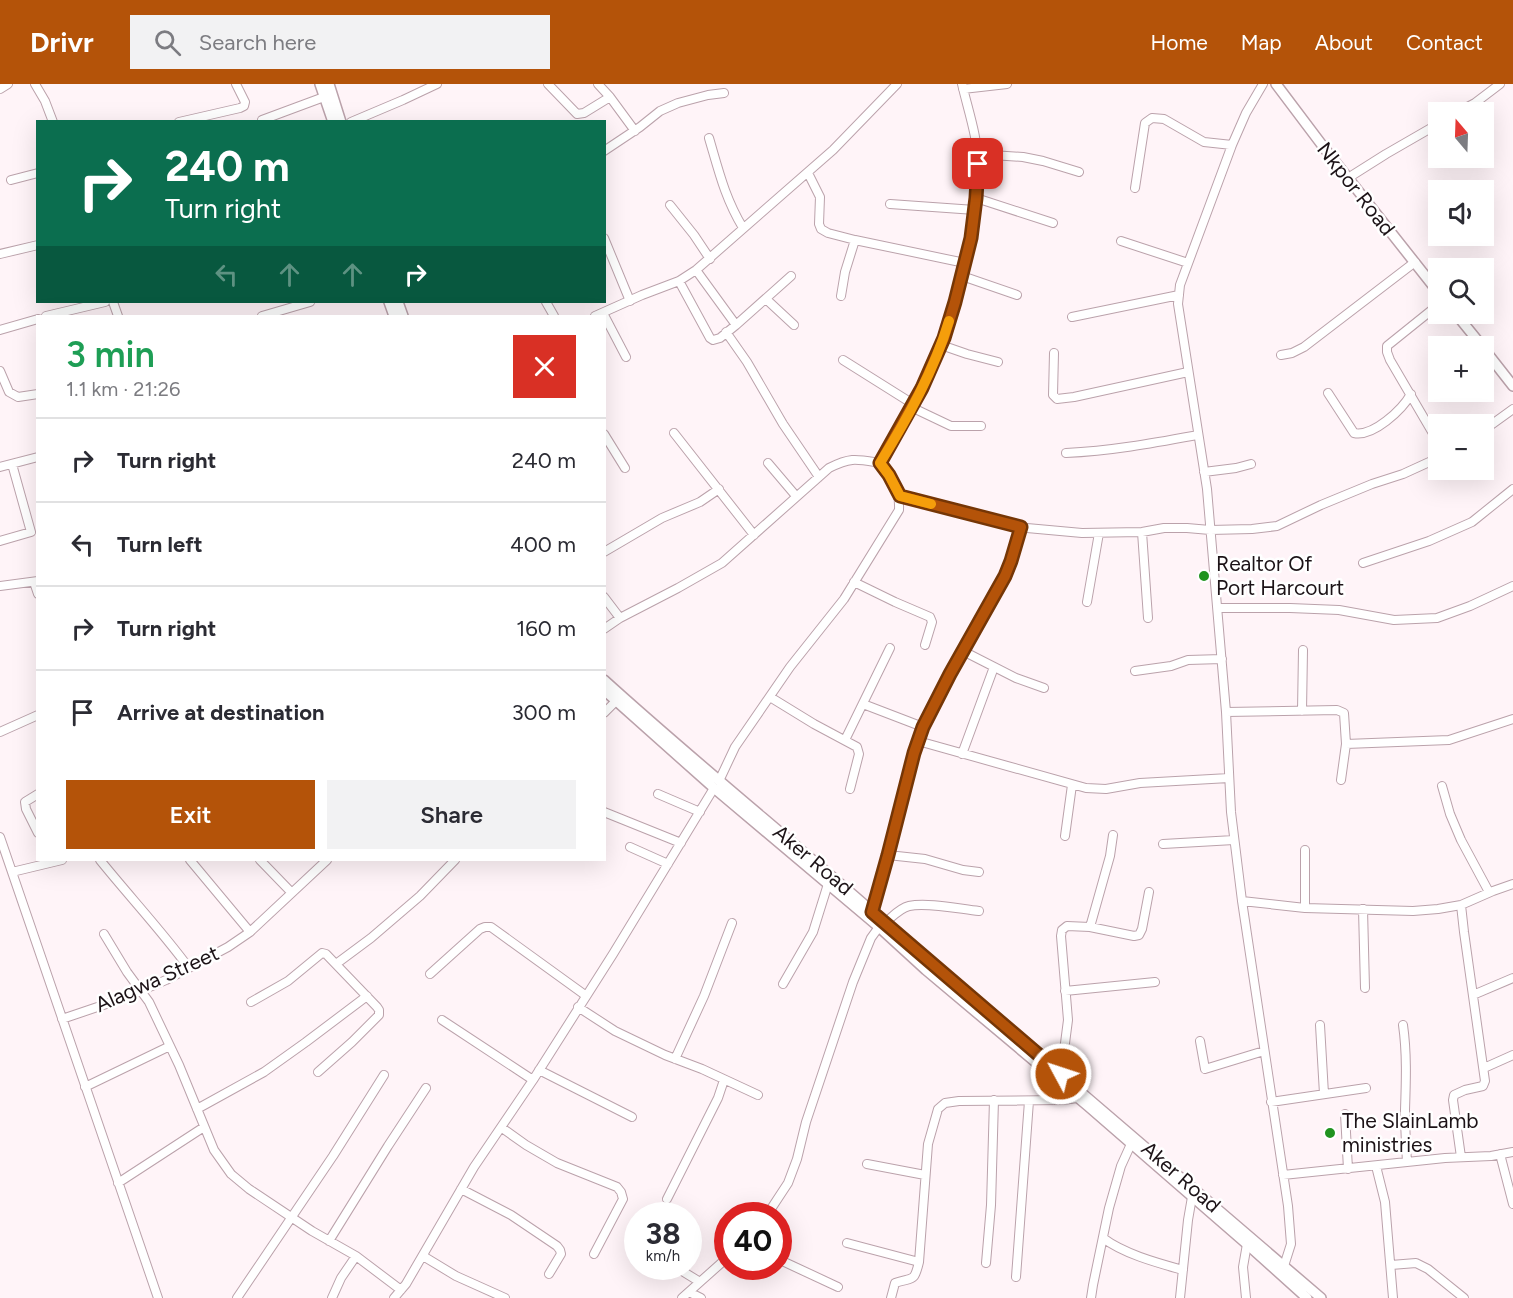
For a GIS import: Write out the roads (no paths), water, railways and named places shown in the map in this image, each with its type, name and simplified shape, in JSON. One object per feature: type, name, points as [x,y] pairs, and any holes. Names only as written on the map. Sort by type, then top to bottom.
[{"type":"street","points":[[0,89],[8,84]]},
{"type":"street","points":[[35,84],[45,100],[51,120]]},
{"type":"street","points":[[188,120],[244,106],[245,102],[236,84]]},
{"type":"street","points":[[320,84],[332,120]]},
{"type":"street","points":[[329,84],[340,120]]},
{"type":"street","points":[[356,120],[437,84]]},
{"type":"street","points":[[548,84],[577,114],[584,113],[610,97]]},
{"type":"street","points":[[598,84],[635,131]]},
{"type":"street","points":[[599,315],[679,280],[696,270],[833,150],[897,84]]},
{"type":"street","points":[[880,463],[922,388],[941,345],[955,302],[971,238],[976,198],[977,154],[963,87],[1007,84]]},
{"type":"street","points":[[1263,84],[1246,112],[1232,145],[1180,285],[1178,304],[1204,472],[1218,608],[1234,840],[1288,1206],[1291,1244],[1284,1266]]},
{"type":"street","name":"Nkpor Road","points":[[1276,84],[1428,280]]},
{"type":"street","points":[[1476,102],[1500,84]]},
{"type":"street","points":[[606,150],[660,111],[678,103],[724,93]]},
{"type":"street","points":[[262,120],[324,97]]},
{"type":"street","points":[[1135,189],[1145,123],[1152,118],[1164,119],[1204,142],[1232,145]]},
{"type":"street","points":[[1348,178],[1428,130]]},
{"type":"street","points":[[709,138],[725,193],[743,228]]},
{"type":"street","points":[[977,154],[1043,161],[1079,172]]},
{"type":"street","points":[[808,173],[820,197],[819,224],[821,229],[855,240],[965,263]]},
{"type":"street","points":[[11,180],[36,174]]},
{"type":"street","points":[[976,198],[1053,224]]},
{"type":"street","points":[[890,204],[975,210]]},
{"type":"street","points":[[670,205],[710,259]]},
{"type":"street","points":[[841,296],[845,272],[855,240]]},
{"type":"street","points":[[1121,240],[1188,263]]},
{"type":"street","points":[[606,243],[630,301]]},
{"type":"street","points":[[0,254],[36,245]]},
{"type":"street","points":[[1281,355],[1304,347],[1414,262]]},
{"type":"street","points":[[696,270],[735,325]]},
{"type":"street","points":[[679,280],[713,340],[720,338],[791,276]]},
{"type":"street","points":[[962,276],[1017,295]]},
{"type":"street","points":[[1072,317],[1179,295]]},
{"type":"street","points":[[766,299],[794,325]]},
{"type":"street","points":[[50,315],[101,303]]},
{"type":"street","points":[[265,315],[307,303]]},
{"type":"street","points":[[1428,313],[1387,346],[1390,360],[1428,424]]},
{"type":"street","points":[[0,330],[36,320]]},
{"type":"street","points":[[1464,324],[1473,336]]},
{"type":"street","points":[[606,326],[626,357]]},
{"type":"street","points":[[726,332],[819,477]]},
{"type":"street","points":[[941,345],[998,362]]},
{"type":"street","points":[[1054,353],[1053,395],[1057,399],[1188,372]]},
{"type":"street","points":[[843,360],[912,406],[951,426],[981,426]]},
{"type":"street","points":[[1494,362],[1513,386]]},
{"type":"street","points":[[0,371],[9,392],[18,397],[36,394]]},
{"type":"street","points":[[1328,393],[1354,433],[1360,434],[1371,431],[1393,416],[1406,403],[1411,394]]},
{"type":"street","points":[[1494,423],[1513,409]]},
{"type":"street","points":[[674,434],[754,535]]},
{"type":"street","points":[[1066,453],[1112,450],[1198,435]]},
{"type":"street","points":[[606,437],[625,468]]},
{"type":"street","points":[[0,467],[36,458]]},
{"type":"street","points":[[394,1298],[406,1284],[474,1167],[502,1128],[613,954],[717,784],[735,747],[790,667],[855,582],[899,510],[900,496],[880,463],[860,459],[844,460],[829,468],[722,563],[606,628]]},
{"type":"street","points":[[768,463],[796,496]]},
{"type":"street","points":[[900,496],[1021,527],[1082,533],[1142,532],[1164,528],[1252,529],[1277,526],[1321,505],[1428,463]]},
{"type":"street","points":[[0,541],[34,531],[12,464]]},
{"type":"street","points":[[1204,472],[1251,464]]},
{"type":"street","points":[[606,551],[662,518],[693,505],[719,489]]},
{"type":"street","points":[[1363,563],[1429,541],[1472,522],[1513,489]]},
{"type":"street","points":[[872,912],[923,727],[1005,576],[1021,527]]},
{"type":"street","points":[[1142,532],[1148,618]]},
{"type":"street","points":[[1087,602],[1099,533]]},
{"type":"street","points":[[0,586],[36,581]]},
{"type":"street","points":[[855,582],[930,617],[932,622],[925,645]]},
{"type":"street","points":[[1218,608],[1339,610],[1394,620],[1437,618],[1513,586]]},
{"type":"street","points":[[606,600],[620,618]]},
{"type":"street","points":[[845,740],[890,648]]},
{"type":"street","points":[[1302,711],[1303,650]]},
{"type":"street","points":[[963,651],[1016,678],[1044,688]]},
{"type":"street","points":[[1135,671],[1171,666],[1188,660],[1222,659]]},
{"type":"street","points":[[962,754],[994,667]]},
{"type":"street","name":"Aker Road","points":[[606,682],[828,884],[882,924],[1077,1098],[1131,1144],[1163,1167],[1192,1197],[1307,1298]]},
{"type":"street","name":"Aker Road","points":[[606,692],[872,912],[882,924]]},
{"type":"street","points":[[770,697],[855,746],[859,751],[850,789]]},
{"type":"street","points":[[606,711],[616,701]]},
{"type":"street","points":[[863,704],[923,727]]},
{"type":"street","points":[[1226,712],[1337,710],[1343,712],[1346,744],[1341,780]]},
{"type":"street","points":[[0,732],[36,716]]},
{"type":"street","points":[[1346,744],[1449,740],[1513,719]]},
{"type":"street","points":[[918,741],[1086,788],[1106,789],[1140,783],[1229,778]]},
{"type":"street","points":[[1065,836],[1072,785]]},
{"type":"street","points":[[1442,786],[1461,840],[1489,892]]},
{"type":"street","points":[[658,794],[700,812]]},
{"type":"street","points":[[36,795],[25,802],[36,829]]},
{"type":"street","points":[[606,813],[681,843]]},
{"type":"street","points":[[1090,927],[1110,855],[1113,835]]},
{"type":"street","points":[[0,837],[158,1298]]},
{"type":"street","points":[[1163,844],[1234,840]]},
{"type":"street","points":[[630,847],[668,864]]},
{"type":"street","points":[[1305,850],[1305,908]]},
{"type":"street","points":[[888,855],[925,859],[979,873]]},
{"type":"street","points":[[12,872],[52,861]]},
{"type":"street","points":[[101,861],[165,936],[189,968]]},
{"type":"street","points":[[191,861],[250,932]]},
{"type":"street","points":[[261,861],[291,892]]},
{"type":"street","name":"Alagwa Street","points":[[62,1019],[141,990],[189,968],[228,946],[250,932],[326,861]]},
{"type":"street","points":[[336,964],[371,938],[420,896],[454,861]]},
{"type":"street","points":[[783,984],[813,932],[828,884]]},
{"type":"street","points":[[1242,902],[1305,908],[1413,911],[1461,905],[1513,884]]},
{"type":"street","points":[[1061,1074],[1068,1020],[1062,930],[1067,926],[1090,927],[1139,935],[1149,892]]},
{"type":"street","points":[[776,1202],[788,1183],[797,1159],[806,1122],[853,982],[871,938],[882,924],[909,906],[927,905],[980,911]]},
{"type":"street","points":[[1461,905],[1485,1081],[1483,1086],[1454,1095],[1461,1157]]},
{"type":"street","points":[[1363,909],[1365,988]]},
{"type":"street","points":[[675,1059],[704,996],[732,923]]},
{"type":"street","points":[[430,974],[480,929],[491,927],[585,995]]},
{"type":"street","points":[[104,934],[149,1002],[179,1065],[214,1150],[231,1174],[249,1189],[356,1256],[401,1290]]},
{"type":"street","points":[[250,1002],[288,981],[322,953],[336,964],[377,1007],[379,1015],[318,1072]]},
{"type":"street","name":"Aker Road","points":[[915,955],[1061,1074],[1163,1167],[1321,1298]]},
{"type":"street","points":[[1473,995],[1513,978]]},
{"type":"street","points":[[1065,991],[1155,982]]},
{"type":"street","points":[[197,1109],[264,1072],[367,996]]},
{"type":"street","points":[[578,1007],[615,1031],[758,1095]]},
{"type":"street","points":[[442,1020],[533,1080]]},
{"type":"street","points":[[1320,1025],[1324,1094]]},
{"type":"street","points":[[1403,1025],[1406,1052],[1407,1162]]},
{"type":"street","points":[[1200,1041],[1205,1069],[1264,1052]]},
{"type":"street","points":[[86,1087],[170,1046]]},
{"type":"street","points":[[1484,1068],[1513,1055]]},
{"type":"street","points":[[539,1070],[632,1118]]},
{"type":"street","points":[[237,1298],[333,1156],[384,1075]]},
{"type":"street","points":[[667,1198],[718,1098],[724,1080]]},
{"type":"street","points":[[330,1241],[426,1088]]},
{"type":"street","points":[[1271,1102],[1366,1088]]},
{"type":"street","points":[[891,1298],[895,1283],[914,1278],[916,1275],[919,1262],[928,1144],[938,1109],[945,1103],[952,1102],[1077,1098]]},
{"type":"street","points":[[986,1263],[991,1205],[994,1100]]},
{"type":"street","points":[[1016,1278],[1029,1101]]},
{"type":"street","points":[[1344,1114],[1348,1168]]},
{"type":"street","points":[[118,1183],[204,1126]]},
{"type":"street","points":[[502,1128],[557,1163],[617,1187],[621,1192],[623,1199],[594,1254]]},
{"type":"street","points":[[1091,1298],[1109,1208],[1121,1166],[1131,1144]]},
{"type":"street","points":[[1283,1175],[1513,1152]]},
{"type":"street","points":[[1500,1154],[1513,1204]]},
{"type":"street","points":[[867,1164],[925,1175]]},
{"type":"street","points":[[1376,1166],[1384,1202],[1394,1298]]},
{"type":"street","points":[[461,1189],[511,1215],[557,1246],[561,1254],[549,1274]]},
{"type":"street","points":[[1180,1298],[1192,1197]]},
{"type":"street","points":[[1103,1238],[1111,1244],[1183,1270]]},
{"type":"street","points":[[847,1242],[919,1262]]},
{"type":"street","points":[[1246,1298],[1243,1267],[1247,1244]]},
{"type":"street","points":[[332,1298],[341,1278],[356,1256]]},
{"type":"street","points":[[423,1256],[456,1276],[504,1298]]},
{"type":"street","points":[[1391,1265],[1416,1263],[1428,1269],[1464,1298]]},
{"type":"street","points":[[792,1266],[838,1287]]},
{"type":"street","points":[[686,1295],[714,1270]]},
{"type":"street","points":[[686,1295],[701,1298]]},
{"type":"place","name":"Realtor Of Port Harcourt","points":[[1204,576]]},
{"type":"place","name":"The SlainLamb ministries","points":[[1330,1133]]}]
